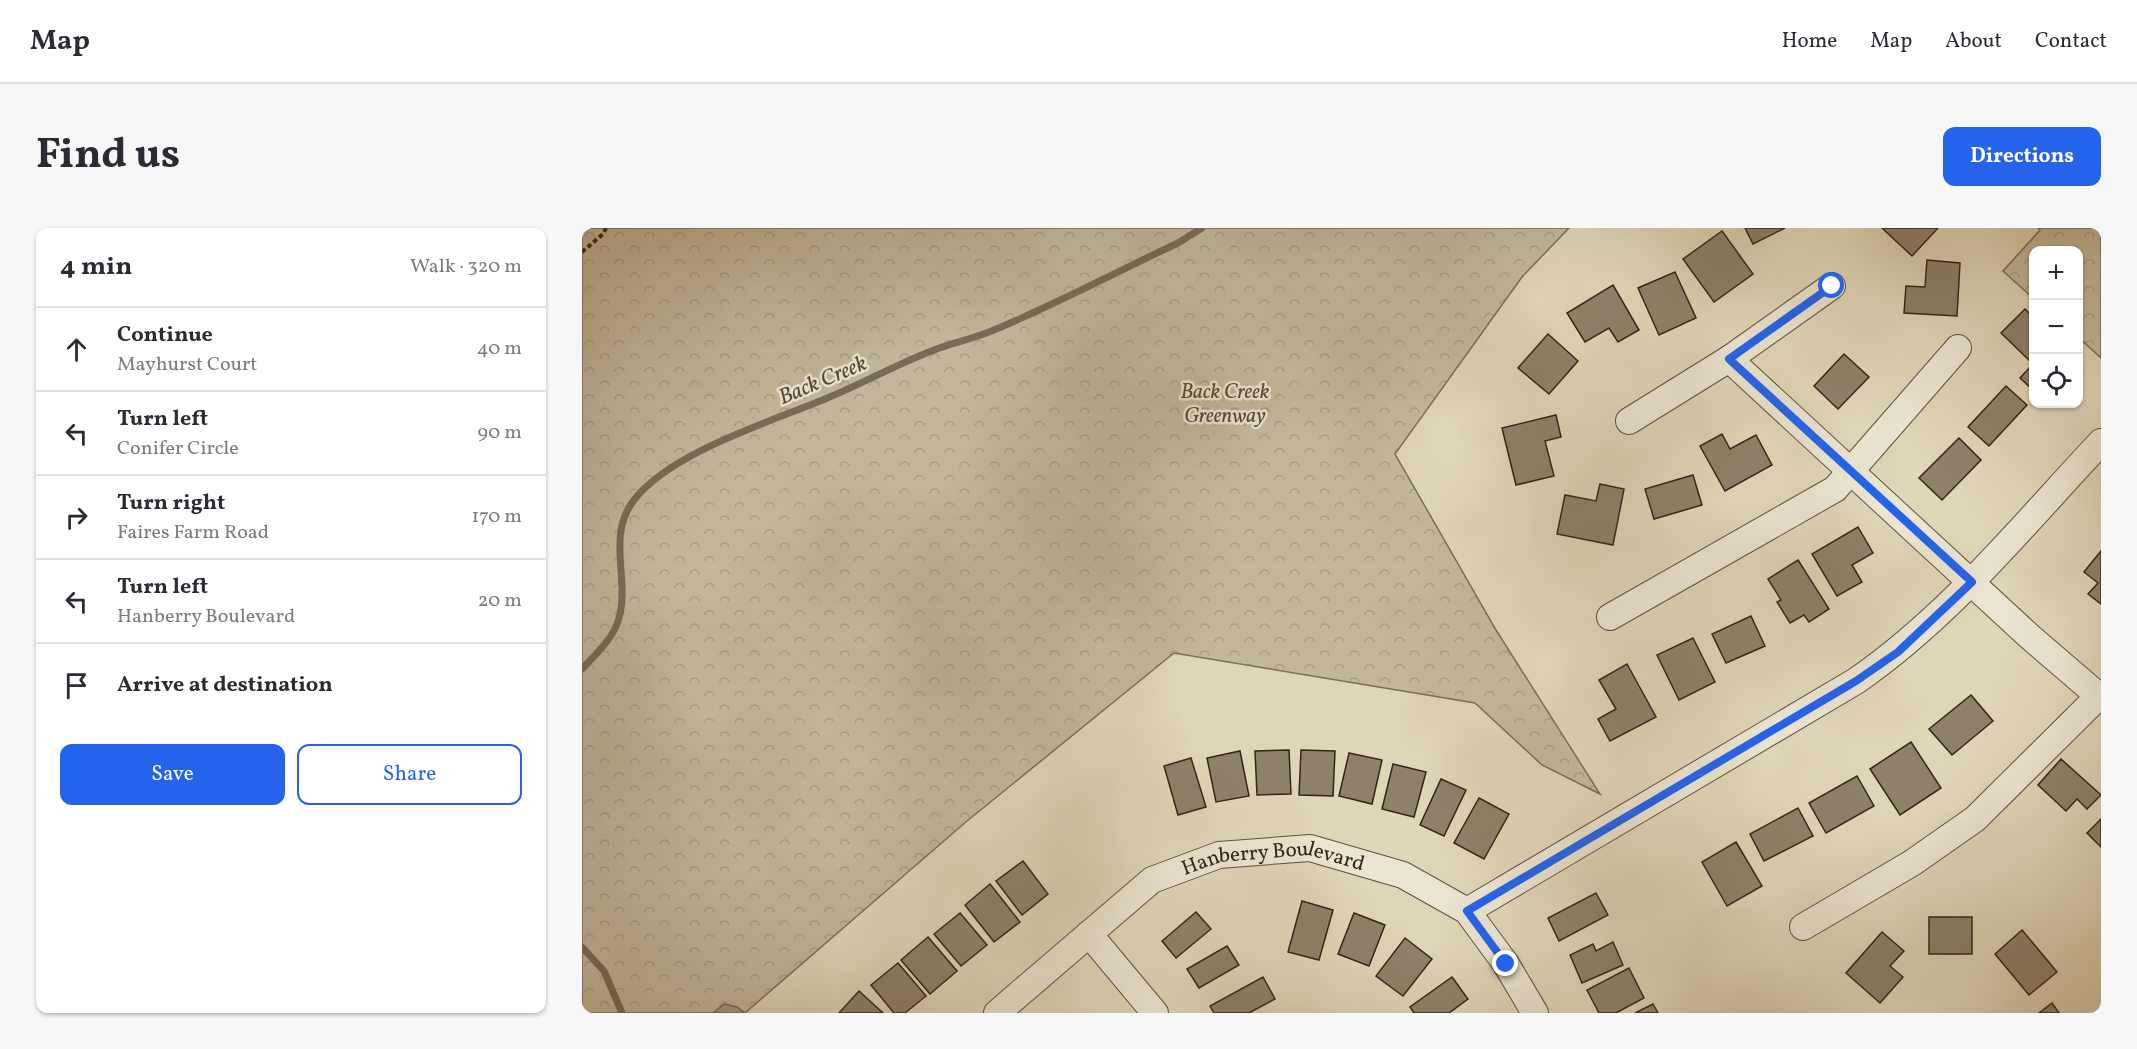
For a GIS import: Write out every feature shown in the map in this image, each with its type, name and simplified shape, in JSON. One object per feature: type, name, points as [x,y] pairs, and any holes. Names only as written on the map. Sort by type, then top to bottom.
[{"type":"street","points":[[1629,421],[1729,359],[1832,286]]},
{"type":"street","points":[[1611,617],[1834,489],[1958,348]]},
{"type":"street","points":[[1729,359],[2029,636],[2100,697],[1976,819],[1912,863],[1803,927]]},
{"type":"street","points":[[1467,911],[1856,681],[1898,652],[1972,582],[2101,442]]},
{"type":"street","name":"Hanberry Boulevard","points":[[1001,1012],[1152,880],[1219,855],[1310,848],[1403,875],[1467,911],[1506,964],[1534,1013]]},
{"type":"street","points":[[1089,934],[1155,1013]]},
{"type":"path","points":[[582,252],[603,234],[606,228]]},
{"type":"green space","name":"Back Creek Greenway","points":[[582,228],[1569,228],[1522,277],[1395,454],[1496,630],[1600,794],[1542,765],[1475,703],[1174,653],[967,821],[745,1013],[582,1013]]},
{"type":"green space","points":[[2038,228],[2101,228],[2101,358],[2083,342],[2083,246],[2029,246],[2029,294],[2003,271],[2040,230]]},
{"type":"water","points":[[724,1004],[737,1007],[745,1013],[713,1013]]},
{"type":"building","points":[[1745,228],[1785,228],[1753,244]]},
{"type":"building","points":[[1882,228],[1938,228],[1912,256]]},
{"type":"building","points":[[1722,231],[1753,274],[1714,302],[1683,259]]},
{"type":"building","points":[[1927,260],[1960,263],[1957,316],[1904,313],[1906,286],[1925,287]]},
{"type":"building","points":[[1675,272],[1696,318],[1659,335],[1638,288]]},
{"type":"building","points":[[1613,285],[1639,330],[1618,342],[1609,328],[1585,342],[1567,313]]},
{"type":"building","points":[[2025,309],[2029,313],[2029,360],[2001,333]]},
{"type":"building","points":[[1548,334],[1578,361],[1549,394],[1518,368]]},
{"type":"building","points":[[1844,354],[1869,377],[1838,409],[1814,386]]},
{"type":"building","points":[[2029,368],[2029,386],[2020,378]]},
{"type":"building","points":[[2006,386],[2027,405],[1989,446],[1968,427]]},
{"type":"building","points":[[1556,415],[1561,437],[1545,441],[1554,476],[1516,485],[1502,428]]},
{"type":"building","points":[[1722,434],[1730,449],[1756,435],[1772,465],[1725,491],[1700,446]]},
{"type":"building","points":[[1959,438],[1981,460],[1942,500],[1919,478]]},
{"type":"building","points":[[1693,475],[1702,505],[1654,519],[1645,489]]},
{"type":"building","points":[[1600,484],[1624,489],[1613,545],[1557,534],[1565,495],[1596,501]]},
{"type":"building","points":[[1858,527],[1873,553],[1852,565],[1862,582],[1837,596],[1812,554]]},
{"type":"building","points":[[2101,551],[2101,604],[2088,594],[2098,583],[2084,572]]},
{"type":"building","points":[[1798,560],[1829,609],[1809,622],[1804,615],[1790,623],[1777,602],[1781,600],[1768,579]]},
{"type":"building","points":[[1751,616],[1765,646],[1726,663],[1712,634]]},
{"type":"building","points":[[1693,638],[1715,682],[1679,700],[1657,655]]},
{"type":"building","points":[[1627,664],[1656,717],[1610,741],[1598,719],[1616,709],[1599,680]]},
{"type":"building","points":[[1971,695],[1993,721],[1952,755],[1929,729]]},
{"type":"building","points":[[1911,742],[1941,788],[1900,815],[1870,769]]},
{"type":"building","points":[[1289,750],[1291,794],[1257,795],[1255,751]]},
{"type":"building","points":[[1301,750],[1335,751],[1333,796],[1299,795]]},
{"type":"building","points":[[1240,751],[1249,796],[1216,802],[1207,758]]},
{"type":"building","points":[[1349,753],[1382,760],[1372,804],[1339,796]]},
{"type":"building","points":[[1191,758],[1206,807],[1178,815],[1164,766]]},
{"type":"building","points":[[2061,759],[2101,795],[2087,809],[2077,799],[2066,811],[2038,785]]},
{"type":"building","points":[[1393,764],[1426,772],[1414,817],[1382,809]]},
{"type":"building","points":[[1857,776],[1874,806],[1826,833],[1809,803]]},
{"type":"building","points":[[1441,779],[1466,790],[1444,836],[1420,825]]},
{"type":"building","points":[[1479,798],[1509,814],[1484,859],[1454,843]]},
{"type":"building","points":[[1798,808],[1813,836],[1764,861],[1750,834]]},
{"type":"building","points":[[2101,819],[2101,847],[2087,833]]},
{"type":"building","points":[[1736,842],[1762,886],[1727,906],[1702,862]]},
{"type":"building","points":[[1023,861],[1048,894],[1022,915],[996,881]]},
{"type":"building","points":[[990,884],[1020,922],[994,942],[965,905]]},
{"type":"building","points":[[1596,893],[1608,915],[1559,941],[1548,918]]},
{"type":"building","points":[[1302,901],[1333,910],[1319,960],[1288,952]]},
{"type":"building","points":[[1196,912],[1211,929],[1176,958],[1162,941]]},
{"type":"building","points":[[960,913],[987,945],[961,966],[934,934]]},
{"type":"building","points":[[1354,913],[1385,925],[1369,966],[1338,954]]},
{"type":"building","points":[[1929,917],[1972,917],[1972,954],[1929,954]]},
{"type":"building","points":[[2022,930],[2057,972],[2029,995],[1995,954]]},
{"type":"building","points":[[1882,932],[1904,951],[1890,966],[1903,977],[1880,1003],[1846,973]]},
{"type":"building","points":[[928,937],[957,971],[930,994],[901,960]]},
{"type":"building","points":[[1405,938],[1432,959],[1403,996],[1376,976]]},
{"type":"building","points":[[1613,942],[1623,965],[1582,983],[1570,955],[1593,944],[1596,951]]},
{"type":"building","points":[[1227,946],[1239,965],[1199,988],[1187,969]]},
{"type":"building","points":[[898,963],[926,996],[905,1013],[894,1013],[871,985]]},
{"type":"building","points":[[1629,968],[1644,998],[1616,1013],[1599,1013],[1587,990]]},
{"type":"building","points":[[1263,977],[1275,999],[1249,1013],[1214,1013],[1210,1006]]},
{"type":"building","points":[[1452,977],[1468,999],[1449,1013],[1414,1013],[1410,1007]]},
{"type":"building","points":[[859,991],[883,1013],[839,1013]]},
{"type":"building","points":[[2052,1003],[2059,1013],[2039,1013]]},
{"type":"building","points":[[1653,1004],[1658,1013],[1635,1013]]},
{"type":"waterway","name":"Back Creek","points":[[582,669],[609,639],[619,618],[622,603],[621,528],[626,514],[634,500],[672,467],[723,440],[838,394],[916,357],[989,332],[1037,311],[1178,243],[1202,228]]},
{"type":"waterway","points":[[582,947],[604,971],[622,1013]]},
{"type":"route","points":[[1506,964],[1467,911],[1856,681],[1898,652],[1972,582],[1729,359],[1832,286]]}]
